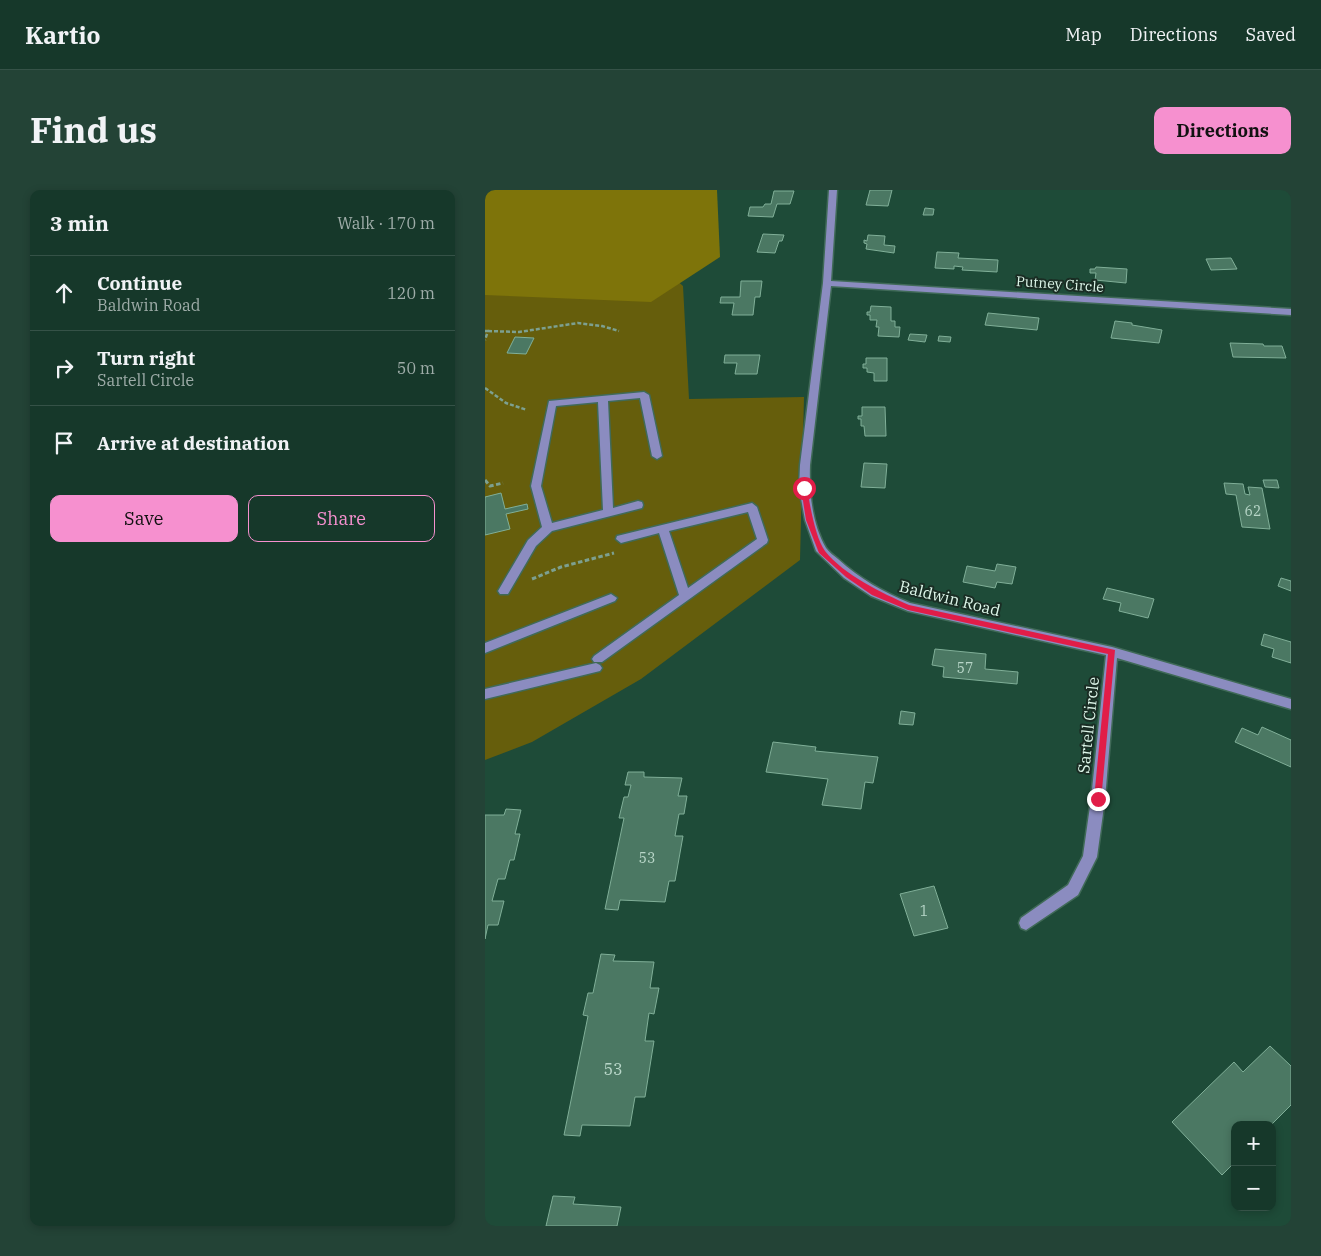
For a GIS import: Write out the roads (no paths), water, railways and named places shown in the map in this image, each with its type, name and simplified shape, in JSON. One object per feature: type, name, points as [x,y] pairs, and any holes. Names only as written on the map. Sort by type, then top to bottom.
[{"type":"street","name":"Baldwin Road","points":[[833,190],[827,283],[804,480],[810,520],[822,552],[848,575],[875,593],[908,607],[1113,652],[1291,704]]},
{"type":"street","name":"Putney Circle","points":[[827,283],[1291,312]]},
{"type":"street","points":[[548,528],[537,486],[552,403],[644,395],[657,456]]},
{"type":"street","points":[[603,398],[608,513]]},
{"type":"street","points":[[504,590],[532,543],[548,528],[638,505]]},
{"type":"street","points":[[485,694],[597,663],[763,540],[752,507],[621,539]]},
{"type":"street","points":[[663,528],[685,596]]},
{"type":"street","points":[[485,648],[611,598]]},
{"type":"street","name":"Sartell Circle","points":[[1026,923],[1073,890],[1090,857],[1113,652]]}]
